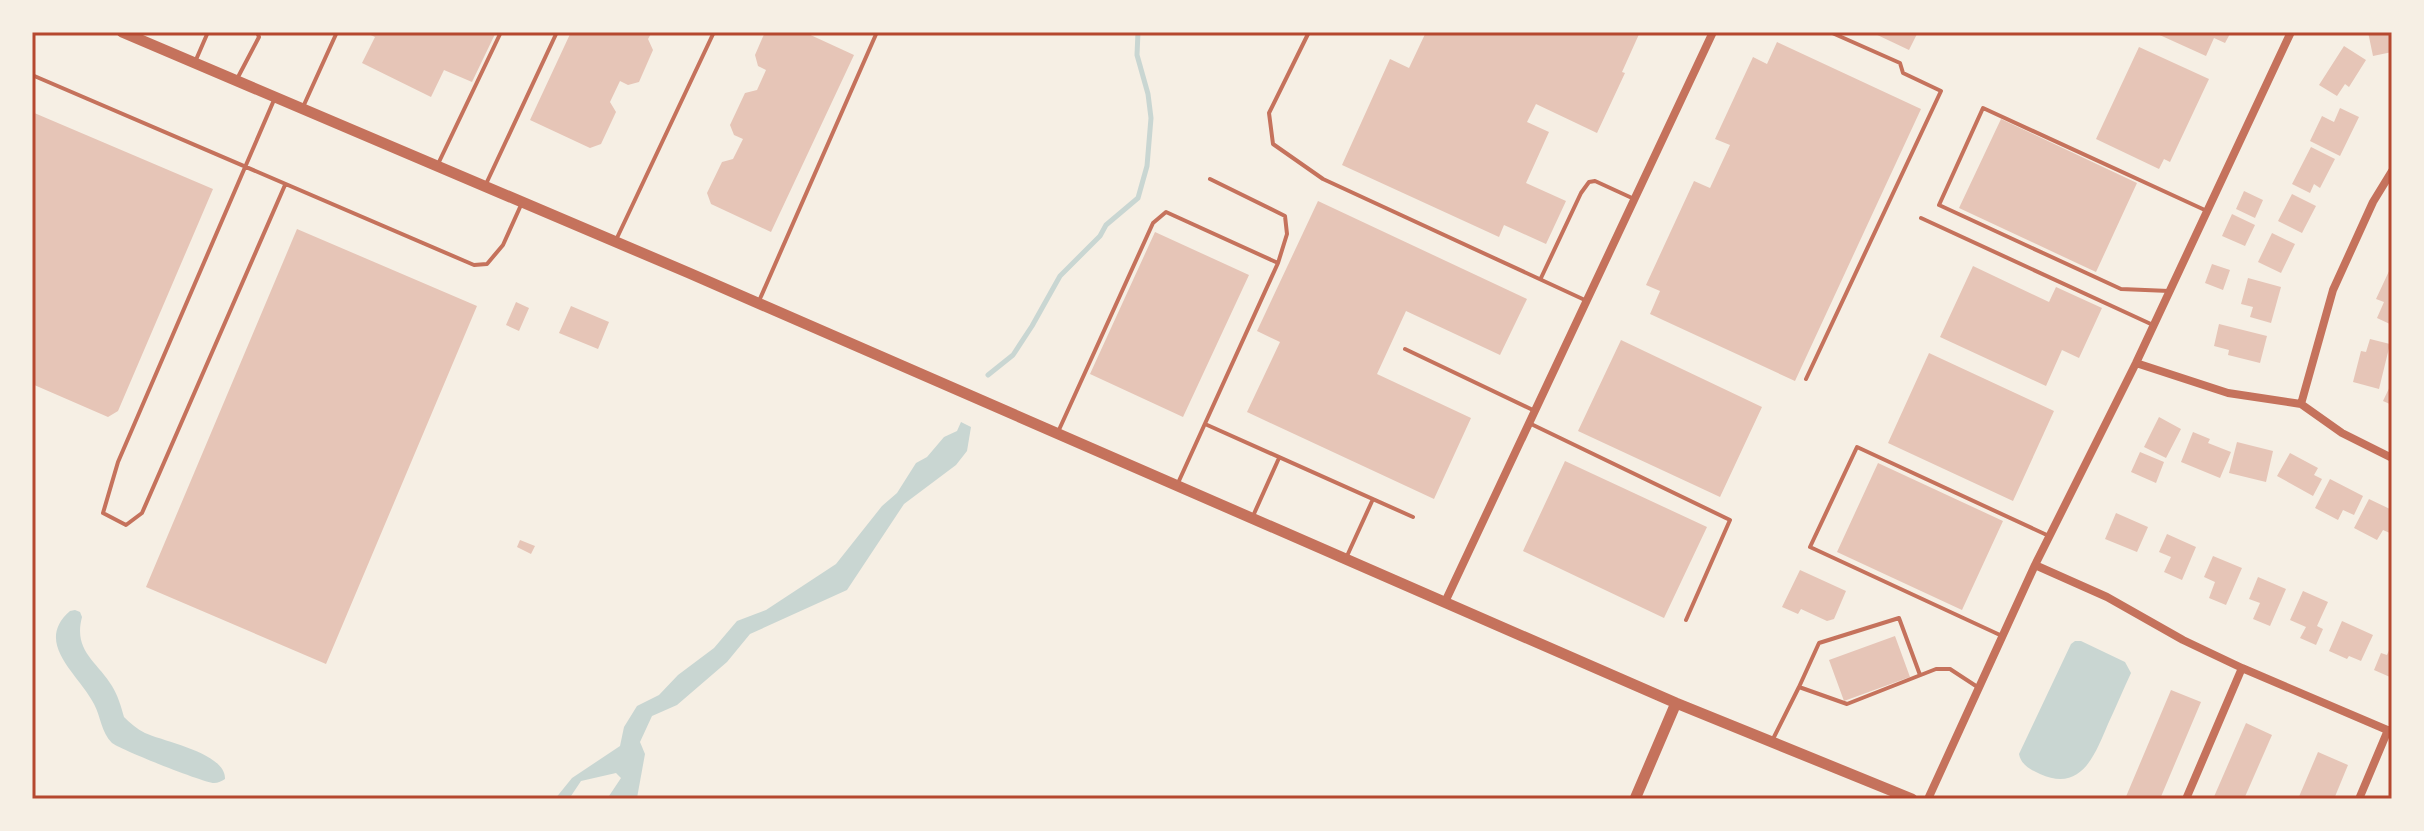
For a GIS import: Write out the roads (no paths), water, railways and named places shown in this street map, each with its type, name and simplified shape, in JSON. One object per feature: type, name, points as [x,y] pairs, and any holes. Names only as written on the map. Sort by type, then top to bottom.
[{"type":"street","points":[[122,32],[758,303],[1676,703],[1912,799]]},
{"type":"street","points":[[1445,602],[1713,32]]},
{"type":"street","points":[[1928,799],[2035,565],[2136,363],[2291,32]]},
{"type":"street","points":[[2301,404],[2333,290],[2373,202],[2392,171]]},
{"type":"street","points":[[2136,363],[2228,393],[2301,404],[2342,433],[2392,458]]},
{"type":"street","points":[[2035,565],[2107,597],[2183,640],[2242,668],[2390,731],[2359,799]]},
{"type":"street","points":[[2186,799],[2242,668]]},
{"type":"street","points":[[1635,799],[1676,703]]},
{"type":"lane","points":[[195,62],[208,32]]},
{"type":"lane","points":[[236,81],[259,37],[257,32]]},
{"type":"lane","points":[[302,109],[337,32]]},
{"type":"lane","points":[[437,166],[501,32]]},
{"type":"lane","points":[[485,186],[557,32]]},
{"type":"lane","points":[[615,242],[714,32]]},
{"type":"lane","points":[[758,303],[877,32]]},
{"type":"lane","points":[[1309,32],[1269,113],[1273,144],[1323,179],[1587,301]]},
{"type":"lane","points":[[1806,379],[1941,91],[1903,73],[1900,63],[1830,32]]},
{"type":"lane","points":[[32,75],[474,265],[487,264],[503,245],[522,202]]},
{"type":"lane","points":[[275,97],[111,482],[103,513],[126,525],[142,513],[285,185]]},
{"type":"lane","points":[[2169,291],[2121,289],[1939,205],[1983,108],[2207,211]]},
{"type":"lane","points":[[1177,485],[1278,263],[1287,234],[1285,216],[1210,179]]},
{"type":"lane","points":[[1540,279],[1589,182],[1595,181],[1635,199]]},
{"type":"lane","points":[[1057,434],[1153,223],[1166,212],[1278,263]]},
{"type":"lane","points":[[1921,218],[2153,325]]},
{"type":"lane","points":[[1405,349],[1535,411]]},
{"type":"lane","points":[[1529,423],[1730,520],[1686,620]]},
{"type":"lane","points":[[1205,424],[1413,517]]},
{"type":"lane","points":[[2002,636],[1810,547],[1857,447],[2050,536]]},
{"type":"lane","points":[[1252,518],[1280,457]]},
{"type":"lane","points":[[1346,559],[1373,499]]},
{"type":"lane","points":[[1771,743],[1819,643],[1899,618],[1920,675]]},
{"type":"lane","points":[[1799,687],[1847,704],[1936,669],[1950,669],[1979,688]]},
{"type":"waterway","points":[[988,375],[1013,355],[1060,276],[1100,236],[1106,225],[1138,198],[1147,166],[1151,118],[1137,55],[1138,32]]}]
